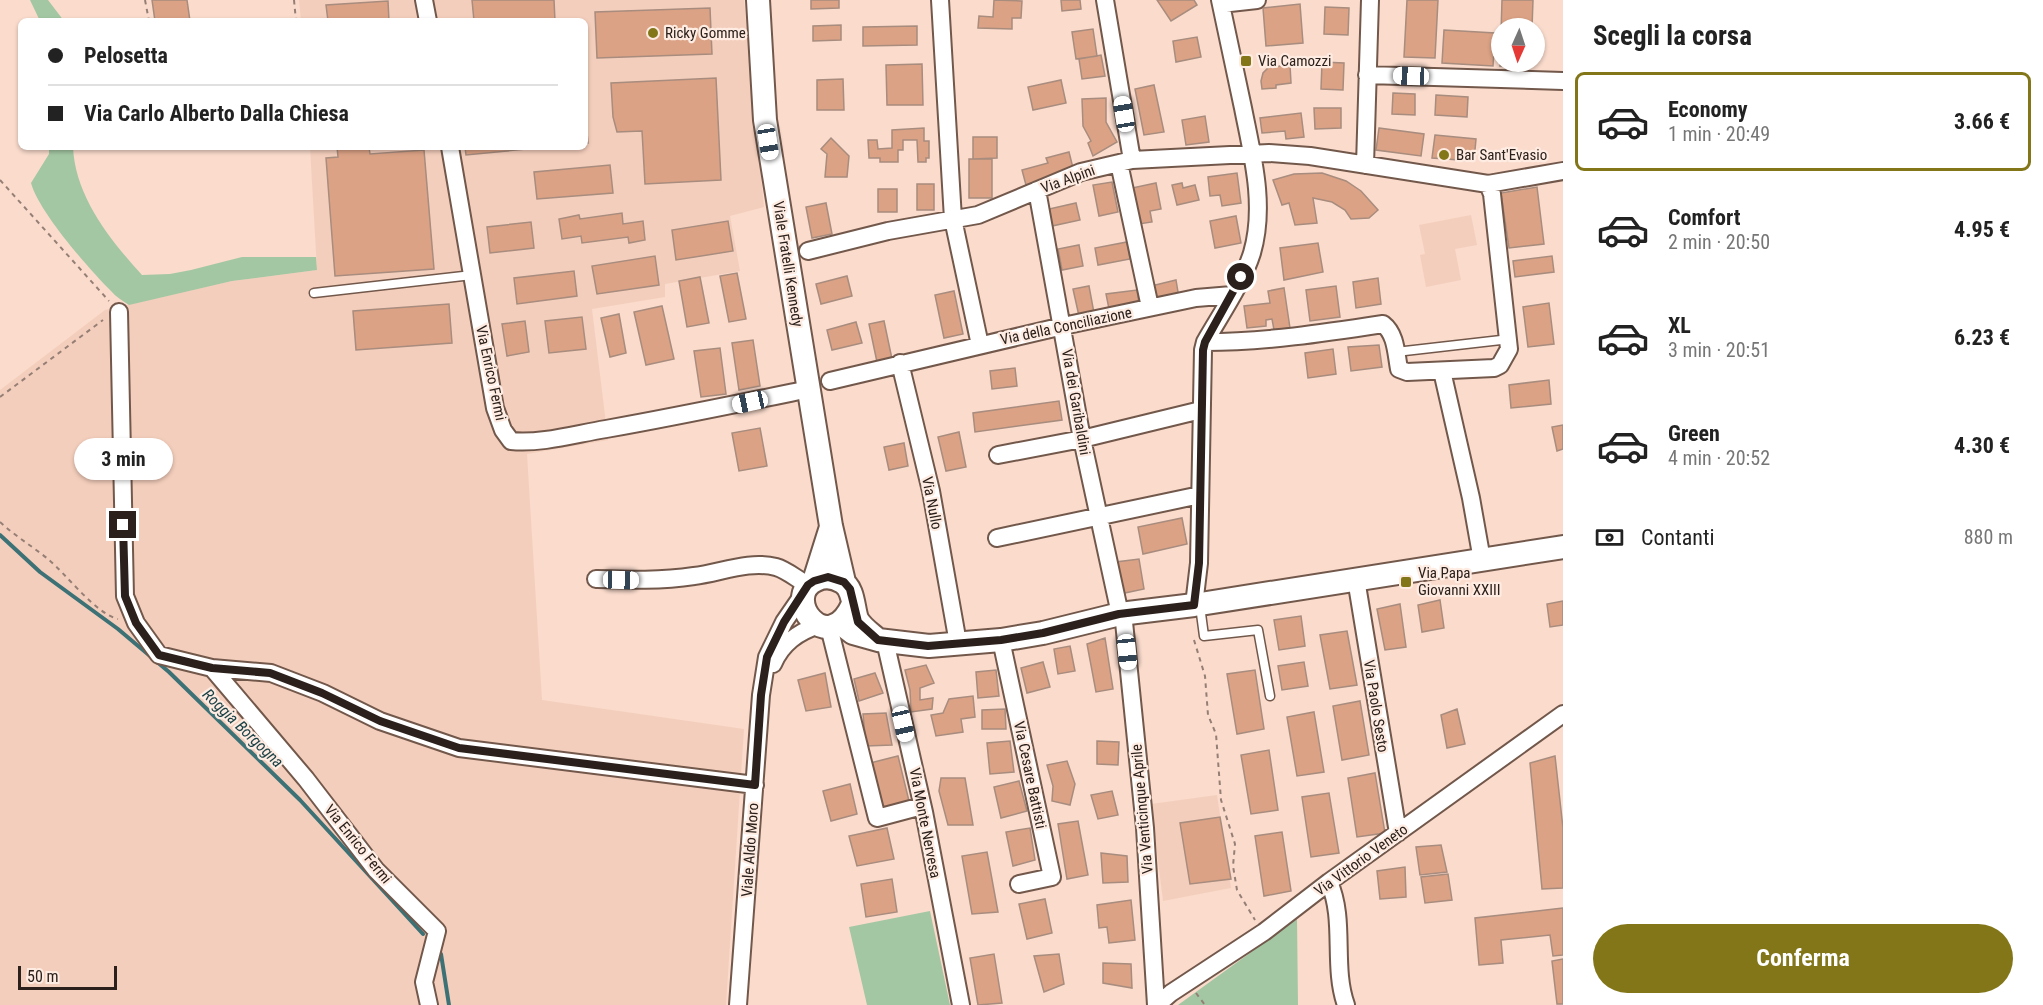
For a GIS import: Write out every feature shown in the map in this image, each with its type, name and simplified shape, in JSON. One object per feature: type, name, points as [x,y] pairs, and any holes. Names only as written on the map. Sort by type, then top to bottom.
[{"type":"street","points":[[424,0],[427,18]]},
{"type":"street","name":"Viale Fratelli Kennedy","points":[[758,0],[765,120],[831,526],[844,582]]},
{"type":"street","points":[[940,0],[953,219],[980,345]]},
{"type":"street","points":[[1105,0],[1125,162],[1150,307]]},
{"type":"street","points":[[1198,610],[1203,350],[1205,342],[1250,260],[1255,241],[1257,191],[1253,153],[1221,2],[1257,0]]},
{"type":"street","points":[[1365,165],[1370,0]]},
{"type":"street","points":[[1367,75],[1563,81]]},
{"type":"street","name":"Via Enrico Fermi","points":[[451,150],[495,408],[503,430],[511,441],[528,442],[691,414],[809,389]]},
{"type":"street","name":"Via Alpini","points":[[808,251],[888,231],[978,215],[1081,172],[1125,162],[1253,153],[1310,156],[1488,184],[1563,171]]},
{"type":"street","points":[[1205,342],[1231,342],[1312,334],[1383,324],[1389,329],[1399,369],[1407,372],[1494,368],[1500,365],[1509,349],[1504,339],[1492,194],[1488,184]]},
{"type":"street","name":"Via dei Garibaldini","points":[[1037,190],[1082,439],[1119,614]]},
{"type":"street","name":"Via della Conciliazione","points":[[830,381],[1150,307],[1196,298],[1232,295]]},
{"type":"street","points":[[119,312],[125,596],[136,623],[159,655],[212,668],[270,673],[322,693],[380,721],[459,748],[755,785]]},
{"type":"street","name":"Via Nullo","points":[[900,363],[931,490],[958,644]]},
{"type":"street","points":[[1442,371],[1471,498],[1482,560]]},
{"type":"street","points":[[998,456],[1082,439],[1201,410]]},
{"type":"street","points":[[997,538],[1200,495]]},
{"type":"street","name":"Viale Fratelli Kennedy","points":[[809,586],[831,526]]},
{"type":"street","points":[[881,641],[858,622],[850,589],[844,582],[828,577],[809,586],[802,603],[811,621],[881,641],[928,646],[1001,640],[1043,633],[1119,614],[1198,610],[1356,579],[1563,547]]},
{"type":"street","points":[[596,579],[654,580],[763,565],[778,567],[809,586]]},
{"type":"street","name":"Via Paolo Sesto","points":[[1356,579],[1398,833]]},
{"type":"street","name":"Viale Aldo Moro","points":[[738,1005],[761,695],[767,657],[784,622],[809,586]]},
{"type":"street","points":[[829,625],[848,614],[853,604]]},
{"type":"street","name":"Via Venticinque Aprile","points":[[1119,614],[1124,622],[1145,828],[1157,1005]]},
{"type":"street","points":[[829,625],[877,818],[922,806]]},
{"type":"street","name":"Viale Aldo Moro","points":[[761,695],[777,655],[795,635],[829,625]]},
{"type":"street","name":"Via Cesare Battisti","points":[[1001,640],[1052,877],[1019,884]]},
{"type":"street","name":"Via Monte Nervesa","points":[[881,641],[922,806],[961,1005]]},
{"type":"street","name":"Via Enrico Fermi","points":[[212,668],[306,779],[376,870],[437,932],[424,982],[429,1005]]},
{"type":"street","name":"Via Vittorio Veneto","points":[[1157,1005],[1171,993],[1264,932],[1329,882],[1563,714]]},
{"type":"street","points":[[1329,882],[1336,899],[1341,985],[1346,1005]]},
{"type":"lane","points":[[314,293],[472,275]]},
{"type":"lane","points":[[1395,346],[1504,339]]},
{"type":"lane","points":[[1198,610],[1204,636],[1257,630],[1270,696]]},
{"type":"path","points":[[146,0],[149,18]]},
{"type":"path","points":[[294,0],[296,18]]},
{"type":"path","points":[[0,180],[119,312],[80,336],[0,397]]},
{"type":"path","points":[[0,522],[48,559],[104,612],[111,617],[136,623]]},
{"type":"path","points":[[1198,610],[1191,621],[1191,626],[1205,676],[1208,715],[1216,734],[1221,800],[1235,844],[1233,866],[1237,890],[1264,932]]},
{"type":"path","points":[[1194,990],[1205,1005]]},
{"type":"shaded area","points":[[299,0],[744,0],[764,207],[730,216],[740,271],[665,284],[665,297],[592,309],[608,440],[527,454],[542,700],[744,729],[726,1005],[0,1005],[0,390],[105,310],[232,281],[317,270],[310,150],[588,150],[588,18],[301,18]]},
{"type":"shaded area","points":[[1471,215],[1477,245],[1455,249],[1461,280],[1426,287],[1420,255],[1425,254],[1419,225]]},
{"type":"shaded area","points":[[1217,795],[1231,888],[1163,901],[1151,804]]},
{"type":"green space","points":[[30,0],[48,0],[62,18],[39,18]]},
{"type":"green space","points":[[49,150],[73,150],[75,165],[87,200],[118,247],[142,275],[170,274],[242,257],[316,257],[317,270],[232,281],[129,305],[113,293],[78,254],[54,224],[36,195],[31,183],[49,154]]},
{"type":"green space","points":[[930,911],[950,1005],[867,1005],[849,927]]},
{"type":"green space","points":[[1297,919],[1298,1005],[1178,1005]]},
{"type":"building","points":[[152,0],[187,0],[190,18],[155,18]]},
{"type":"building","points":[[472,0],[554,0],[555,18],[474,18]]},
{"type":"building","points":[[811,0],[839,0],[839,8],[811,9]]},
{"type":"building","points":[[994,0],[1022,1],[1021,18],[1012,18],[1012,29],[978,28],[979,16],[993,17]]},
{"type":"building","points":[[1061,0],[1080,0],[1081,9],[1062,11]]},
{"type":"building","points":[[1157,0],[1194,0],[1197,5],[1171,21]]},
{"type":"building","points":[[1407,0],[1438,0],[1435,58],[1404,57]]},
{"type":"building","points":[[1502,0],[1533,0],[1532,18],[1501,18]]},
{"type":"building","points":[[388,1],[389,18],[328,18],[326,5]]},
{"type":"building","points":[[1300,4],[1303,43],[1266,46],[1263,8]]},
{"type":"building","points":[[1325,7],[1349,8],[1348,35],[1324,34]]},
{"type":"building","name":"Ricky Gomme","points":[[710,8],[712,54],[597,58],[595,12]]},
{"type":"building","points":[[841,25],[841,40],[813,41],[813,26]]},
{"type":"building","points":[[917,26],[917,45],[863,46],[863,27]]},
{"type":"building","points":[[1093,29],[1097,56],[1076,59],[1072,32]]},
{"type":"building","points":[[1444,30],[1491,33],[1491,66],[1442,63]]},
{"type":"building","points":[[1197,37],[1201,57],[1176,62],[1173,41]]},
{"type":"building","points":[[1101,55],[1105,76],[1082,79],[1079,59]]},
{"type":"building","points":[[1322,62],[1344,63],[1343,90],[1321,89]]},
{"type":"building","points":[[922,64],[923,105],[887,105],[886,65]]},
{"type":"building","points":[[1290,65],[1291,83],[1276,85],[1276,88],[1262,89],[1263,73],[1269,67]]},
{"type":"building","points":[[716,78],[721,180],[645,184],[642,131],[617,132],[613,117],[611,83]]},
{"type":"building","points":[[843,79],[844,110],[817,110],[817,80]]},
{"type":"building","points":[[1061,80],[1066,103],[1033,110],[1028,87]]},
{"type":"building","points":[[1154,85],[1164,132],[1144,135],[1135,89]]},
{"type":"building","points":[[1393,93],[1415,94],[1415,115],[1392,114]]},
{"type":"building","points":[[1436,95],[1468,97],[1467,117],[1435,115]]},
{"type":"building","points":[[1106,98],[1106,122],[1117,142],[1093,156],[1088,143],[1091,141],[1083,126],[1082,99]]},
{"type":"building","points":[[1314,108],[1341,108],[1341,128],[1315,129]]},
{"type":"building","points":[[1301,113],[1304,137],[1286,139],[1285,131],[1262,133],[1260,118]]},
{"type":"building","points":[[1205,116],[1209,142],[1186,145],[1182,120]]},
{"type":"building","points":[[924,128],[924,141],[929,141],[929,158],[926,158],[926,162],[918,162],[917,140],[903,140],[903,150],[898,150],[898,162],[880,162],[880,158],[869,158],[868,140],[877,140],[878,149],[892,148],[892,130]]},
{"type":"building","points":[[1379,128],[1424,134],[1421,156],[1376,150]]},
{"type":"building","points":[[1435,135],[1476,139],[1474,161],[1432,158]]},
{"type":"building","points":[[973,137],[997,137],[997,158],[973,159]]},
{"type":"building","points":[[831,138],[849,156],[847,177],[825,177],[827,154],[821,149]]},
{"type":"building","points":[[337,150],[369,150],[370,154],[424,150],[434,269],[335,276],[326,158],[338,157]]},
{"type":"building","points":[[465,150],[517,150],[466,155]]},
{"type":"building","points":[[1069,152],[1074,172],[1026,185],[1022,170],[1048,163],[1046,158]]},
{"type":"building","points":[[969,159],[992,159],[992,198],[969,198]]},
{"type":"building","points":[[610,165],[613,193],[537,199],[534,172]]},
{"type":"building","points":[[1237,173],[1241,203],[1222,206],[1220,195],[1210,196],[1208,177]]},
{"type":"building","points":[[1322,173],[1346,181],[1361,191],[1378,210],[1369,218],[1351,219],[1345,210],[1332,202],[1313,198],[1317,223],[1295,225],[1289,203],[1282,205],[1273,180],[1294,174]]},
{"type":"building","points":[[1112,182],[1118,212],[1099,216],[1093,185]]},
{"type":"building","points":[[1156,183],[1161,209],[1150,211],[1152,222],[1139,224],[1132,188]]},
{"type":"building","points":[[1182,183],[1183,188],[1195,185],[1199,200],[1177,205],[1172,185]]},
{"type":"building","points":[[917,184],[934,184],[934,210],[917,210]]},
{"type":"building","points":[[1537,187],[1544,244],[1509,248],[1501,193]]},
{"type":"building","points":[[878,189],[897,189],[897,212],[878,212]]},
{"type":"building","points":[[826,203],[832,234],[812,238],[806,207]]},
{"type":"building","points":[[1076,203],[1080,220],[1052,226],[1049,209]]},
{"type":"building","points":[[622,213],[623,224],[643,221],[645,240],[629,243],[628,237],[582,243],[581,236],[562,239],[559,219],[579,215],[580,219]]},
{"type":"building","points":[[1236,216],[1241,243],[1215,248],[1210,221]]},
{"type":"building","points":[[728,221],[733,251],[676,260],[672,230]]},
{"type":"building","points":[[531,222],[534,248],[490,253],[487,227]]},
{"type":"building","points":[[1127,242],[1130,259],[1098,265],[1095,248]]},
{"type":"building","points":[[1318,243],[1323,272],[1284,280],[1280,248]]},
{"type":"building","points":[[1079,245],[1083,266],[1062,270],[1058,249]]},
{"type":"building","points":[[655,256],[659,285],[597,294],[592,266]]},
{"type":"building","points":[[1552,256],[1554,272],[1515,277],[1513,261]]},
{"type":"building","points":[[574,271],[577,296],[517,304],[514,278]]},
{"type":"building","points":[[737,273],[746,319],[729,322],[720,276]]},
{"type":"building","points":[[847,276],[852,296],[821,304],[816,284]]},
{"type":"building","points":[[700,277],[709,323],[687,327],[679,281]]},
{"type":"building","points":[[1378,278],[1381,304],[1356,308],[1353,282]]},
{"type":"building","points":[[1176,280],[1179,298],[1154,303],[1151,286]]},
{"type":"building","points":[[1089,286],[1094,313],[1079,316],[1073,289]]},
{"type":"building","points":[[1336,286],[1340,317],[1310,321],[1306,290]]},
{"type":"building","points":[[1284,288],[1290,328],[1274,330],[1272,319],[1266,320],[1266,326],[1247,328],[1244,306],[1270,303],[1268,291]]},
{"type":"building","points":[[1137,290],[1139,304],[1109,309],[1106,294]]},
{"type":"building","points":[[954,291],[963,334],[944,338],[935,295]]},
{"type":"building","points":[[1549,303],[1554,344],[1528,347],[1523,307]]},
{"type":"building","points":[[449,304],[452,343],[356,350],[353,311]]},
{"type":"building","points":[[662,306],[674,359],[646,365],[634,312]]},
{"type":"building","points":[[619,314],[626,353],[610,357],[601,318]]},
{"type":"building","points":[[582,317],[586,349],[549,353],[545,321]]},
{"type":"building","points":[[525,321],[529,352],[507,356],[502,324]]},
{"type":"building","points":[[884,321],[892,359],[877,362],[869,324]]},
{"type":"building","points":[[856,322],[862,343],[832,350],[827,330]]},
{"type":"building","points":[[753,340],[760,386],[739,390],[732,343]]},
{"type":"building","points":[[1379,345],[1382,367],[1351,371],[1348,347]]},
{"type":"building","points":[[720,348],[726,394],[701,397],[694,351]]},
{"type":"building","points":[[1333,349],[1336,374],[1308,378],[1305,353]]},
{"type":"building","points":[[1015,368],[1017,386],[992,389],[990,371]]},
{"type":"building","points":[[1549,380],[1551,404],[1511,408],[1509,385]]},
{"type":"building","points":[[1059,401],[1062,420],[975,432],[973,413]]},
{"type":"building","points":[[1563,425],[1563,449],[1557,451],[1552,427]]},
{"type":"building","points":[[760,428],[767,466],[739,471],[732,433]]},
{"type":"building","points":[[959,432],[966,467],[946,471],[938,437]]},
{"type":"building","points":[[904,443],[908,466],[889,470],[884,447]]},
{"type":"building","points":[[1182,518],[1187,544],[1143,554],[1138,527]]},
{"type":"building","points":[[1139,559],[1144,589],[1120,594],[1116,562]]},
{"type":"building","points":[[1440,600],[1444,628],[1422,632],[1418,605]]},
{"type":"building","points":[[1563,601],[1563,625],[1550,627],[1547,604]]},
{"type":"building","points":[[1400,604],[1406,647],[1385,650],[1377,609]]},
{"type":"building","points":[[1301,616],[1305,646],[1279,650],[1274,620]]},
{"type":"building","points":[[1347,631],[1357,685],[1330,689],[1320,635]]},
{"type":"building","points":[[1105,638],[1113,689],[1096,692],[1087,644]]},
{"type":"building","points":[[1070,646],[1075,671],[1058,674],[1054,649]]},
{"type":"building","points":[[1043,662],[1050,687],[1027,693],[1021,668]]},
{"type":"building","points":[[1304,662],[1308,686],[1282,690],[1278,666]]},
{"type":"building","points":[[926,665],[934,683],[920,688],[920,700],[933,698],[932,709],[911,712],[910,690],[905,670]]},
{"type":"building","points":[[996,670],[999,696],[978,698],[976,672]]},
{"type":"building","points":[[1255,670],[1264,729],[1237,734],[1227,674]]},
{"type":"building","points":[[825,673],[831,707],[806,711],[798,680]]},
{"type":"building","points":[[875,673],[883,693],[859,701],[854,679]]},
{"type":"building","points":[[973,696],[975,717],[961,719],[963,732],[936,736],[931,715],[943,713],[949,699]]},
{"type":"building","points":[[1360,701],[1369,755],[1342,760],[1333,706]]},
{"type":"building","points":[[1005,709],[1006,729],[982,729],[982,710]]},
{"type":"building","points":[[1457,709],[1465,744],[1447,748],[1441,715]]},
{"type":"building","points":[[1314,712],[1324,772],[1297,776],[1287,717]]},
{"type":"building","points":[[886,713],[892,745],[866,746],[863,714]]},
{"type":"building","points":[[1010,741],[1014,772],[990,774],[987,743]]},
{"type":"building","points":[[1097,741],[1119,742],[1118,765],[1097,764]]},
{"type":"building","points":[[1269,750],[1278,810],[1251,814],[1241,755]]},
{"type":"building","points":[[898,756],[909,801],[881,808],[870,763]]},
{"type":"building","points":[[1555,756],[1563,828],[1563,888],[1542,889],[1530,763]]},
{"type":"building","points":[[1067,761],[1075,784],[1070,805],[1052,801],[1053,786],[1047,765]]},
{"type":"building","points":[[1375,773],[1385,833],[1357,837],[1348,778]]},
{"type":"building","points":[[941,778],[965,778],[973,825],[948,825],[939,791]]},
{"type":"building","points":[[1019,781],[1027,811],[1001,818],[994,787]]},
{"type":"building","points":[[850,784],[857,814],[831,821],[823,791]]},
{"type":"building","points":[[1112,791],[1118,815],[1098,819],[1091,795]]},
{"type":"building","points":[[1329,793],[1339,853],[1311,857],[1302,797]]},
{"type":"building","points":[[1220,817],[1231,879],[1190,884],[1180,823]]},
{"type":"building","points":[[1078,821],[1088,875],[1067,879],[1058,824]]},
{"type":"building","points":[[887,828],[894,859],[857,866],[849,836]]},
{"type":"building","points":[[1030,828],[1035,860],[1013,866],[1006,832]]},
{"type":"building","points":[[1282,832],[1291,891],[1264,896],[1255,836]]},
{"type":"building","points":[[1441,845],[1447,872],[1420,875],[1416,847]]},
{"type":"building","points":[[987,852],[998,912],[972,914],[962,856]]},
{"type":"building","points":[[1101,853],[1127,856],[1128,882],[1103,883]]},
{"type":"building","points":[[1405,867],[1406,897],[1380,899],[1377,871]]},
{"type":"building","points":[[1448,874],[1452,900],[1425,903],[1421,877]]},
{"type":"building","points":[[892,879],[897,912],[866,917],[861,884]]},
{"type":"building","points":[[1045,899],[1052,933],[1027,939],[1019,904]]},
{"type":"building","points":[[1131,900],[1135,940],[1109,943],[1107,927],[1099,928],[1097,905]]},
{"type":"building","points":[[1563,908],[1563,955],[1553,956],[1550,935],[1501,940],[1503,963],[1479,965],[1475,918]]},
{"type":"building","points":[[994,954],[1002,1003],[978,1005],[970,958]]},
{"type":"building","points":[[1059,954],[1064,984],[1044,992],[1034,956]]},
{"type":"building","points":[[1563,959],[1563,1004],[1557,1004],[1552,961]]},
{"type":"building","points":[[1103,963],[1131,964],[1132,988],[1103,983]]},
{"type":"waterway","name":"Roggia Borgogna","points":[[0,535],[40,572],[118,629],[169,672],[300,800],[423,934]]},
{"type":"waterway","name":"Roggia Borgogna","points":[[441,954],[449,1005]]},
{"type":"place","name":"Ricky Gomme","points":[[653,33]]},
{"type":"place","name":"Via Camozzi","points":[[1246,61]]},
{"type":"place","name":"Bar Sant'Evasio","points":[[1444,155]]},
{"type":"place","name":"Via Papa Giovanni XXIII","points":[[1406,582]]},
{"type":"route","points":[[123,525],[125,596],[136,623],[159,655],[212,668],[270,673],[322,693],[380,721],[459,748],[755,785],[761,695],[767,657],[784,622],[808,585],[814,581],[828,577],[844,582],[850,589],[858,622],[878,640],[928,646],[1001,640],[1043,633],[1119,614],[1194,605],[1199,563],[1203,350],[1205,342],[1241,277]]}]
